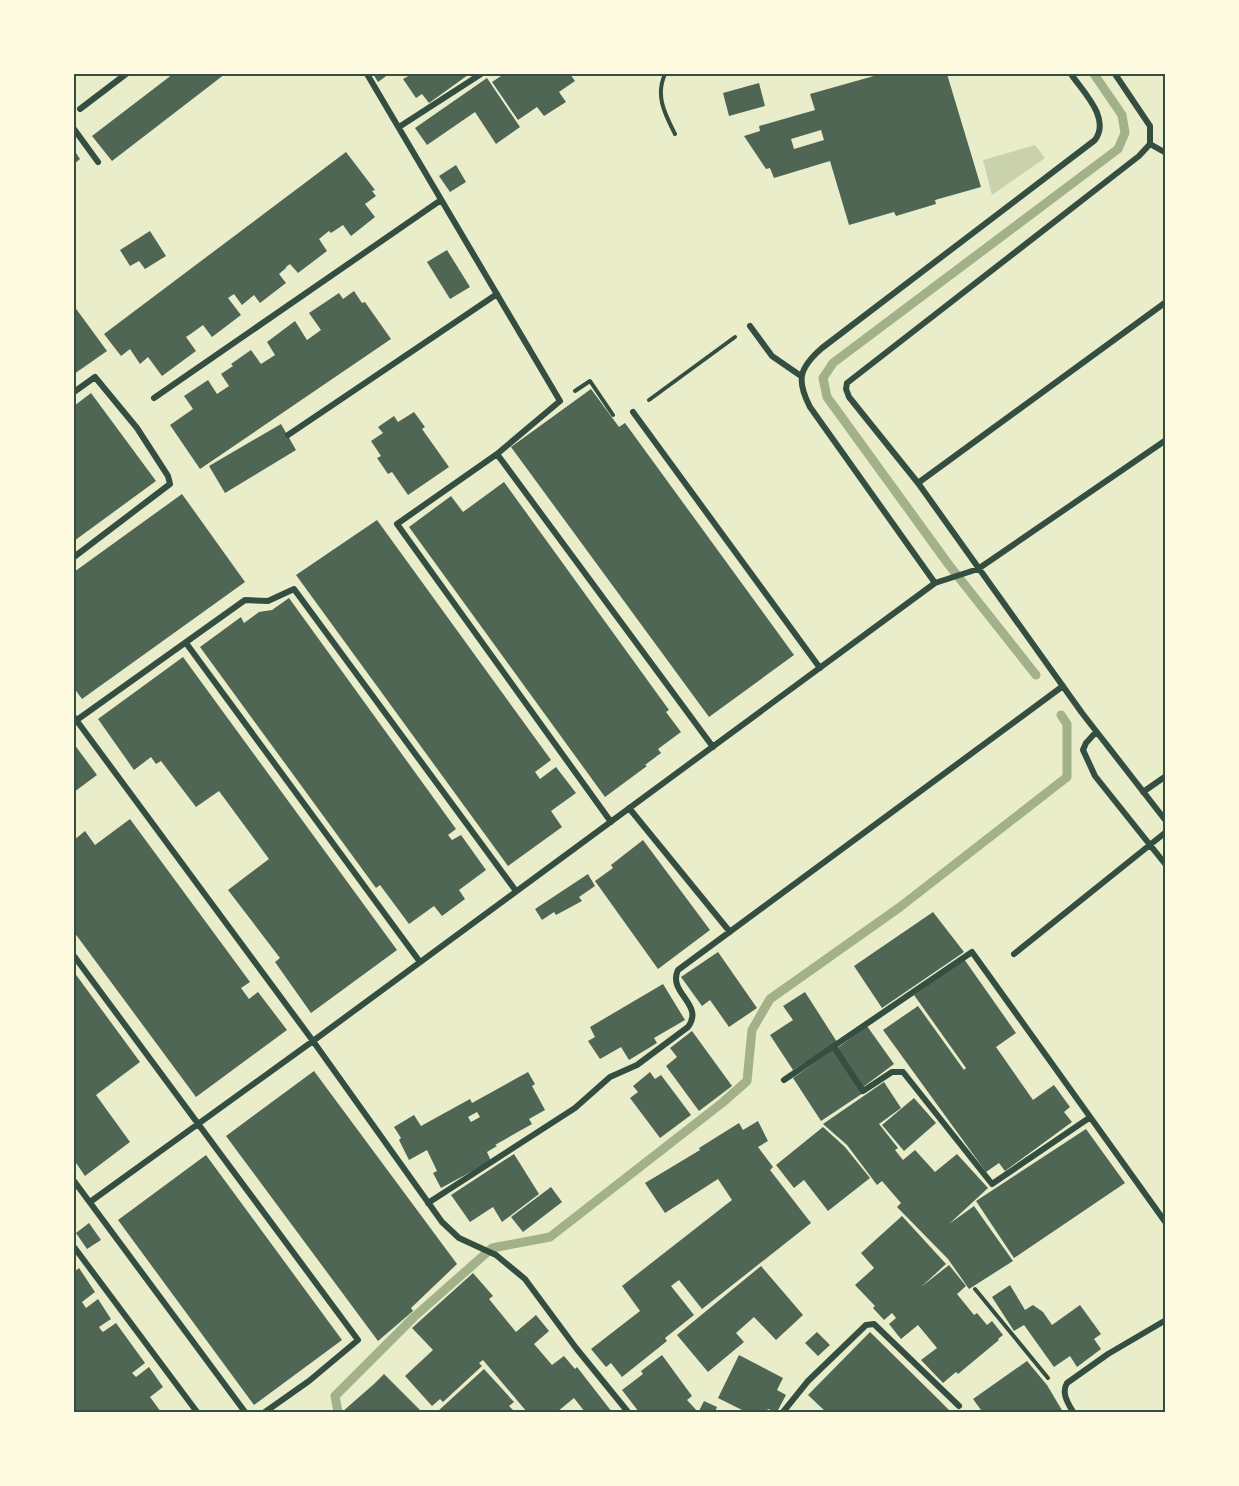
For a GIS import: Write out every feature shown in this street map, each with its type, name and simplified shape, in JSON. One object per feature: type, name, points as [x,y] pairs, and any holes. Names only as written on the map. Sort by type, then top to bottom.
[{"type":"street","points":[[80,110],[126,74]]},
{"type":"street","points":[[367,74],[560,401],[497,454],[397,524],[611,822]]},
{"type":"street","points":[[399,127],[481,74]]},
{"type":"street","points":[[935,583],[816,416],[803,391],[801,376],[807,363],[822,348],[1095,140],[1101,131],[1100,119],[1071,74]]},
{"type":"street","points":[[1115,74],[1150,126],[1150,144],[1139,156],[847,383],[849,397],[918,483],[974,570],[1166,821]]},
{"type":"street","points":[[74,129],[98,162]]},
{"type":"street","points":[[1150,144],[1166,153]]},
{"type":"street","points":[[154,398],[441,200]]},
{"type":"street","points":[[288,435],[497,294]]},
{"type":"street","points":[[918,483],[1166,302]]},
{"type":"street","points":[[750,326],[772,356],[801,376]]},
{"type":"street","points":[[74,392],[95,377],[137,428],[168,476],[170,484],[74,557]]},
{"type":"street","points":[[633,412],[820,668]]},
{"type":"street","points":[[90,1202],[313,1041],[935,583],[974,570],[1166,440]]},
{"type":"street","points":[[497,454],[712,747]]},
{"type":"street","points":[[516,891],[294,589],[268,601],[245,600],[74,720],[313,1041],[451,1232],[496,1255],[525,1279],[628,1413]]},
{"type":"street","points":[[186,643],[420,962]]},
{"type":"street","points":[[428,1203],[574,1108],[610,1077],[637,1065],[688,1027],[694,1014],[677,986],[678,970],[1063,686]]},
{"type":"street","points":[[1096,732],[1083,750],[1086,760],[1095,776],[1166,865]]},
{"type":"street","points":[[1143,792],[1166,776]]},
{"type":"street","points":[[629,808],[730,932]]},
{"type":"street","points":[[1014,954],[1166,832]]},
{"type":"street","points":[[784,1080],[972,952],[1166,1223]]},
{"type":"street","points":[[74,956],[358,1340],[309,1381],[265,1413]]},
{"type":"street","points":[[834,1047],[863,1091],[892,1072],[903,1072],[992,1184],[1089,1118]]},
{"type":"street","points":[[74,1181],[245,1413]]},
{"type":"street","points":[[74,1247],[197,1413]]},
{"type":"street","points":[[1073,1413],[1065,1396],[1066,1383],[1108,1354],[1166,1320]]},
{"type":"street","points":[[783,1413],[807,1381],[866,1325],[874,1324],[959,1407]]},
{"type":"path","points":[[665,74],[661,88],[662,105],[675,134]]},
{"type":"path","points":[[560,401],[590,381],[619,422],[750,326]]},
{"type":"path","points":[[975,1289],[1050,1380],[1064,1388]]},
{"type":"green space","points":[[1035,145],[1045,158],[992,195],[983,160]]},
{"type":"building","points":[[173,74],[225,74],[112,161],[92,136]]},
{"type":"building","points":[[373,74],[389,74],[378,82]]},
{"type":"building","points":[[412,74],[468,75],[429,103],[422,94],[416,98],[403,79]]},
{"type":"building","points":[[504,74],[570,74],[575,81],[559,92],[566,102],[544,116],[537,107],[518,120],[492,82]]},
{"type":"building","points":[[881,74],[947,74],[981,187],[935,200],[936,204],[896,216],[894,212],[849,225],[830,161],[774,178],[770,168],[766,169],[744,136],[760,131],[759,126],[815,110],[810,94]],"holes":[[[821,130],[824,140],[794,149],[791,139]]]},
{"type":"building","points":[[487,78],[520,127],[496,144],[475,112],[427,145],[415,128]]},
{"type":"building","points":[[759,83],[765,106],[729,116],[723,93]]},
{"type":"building","points":[[74,150],[80,159],[74,164]]},
{"type":"building","points":[[346,152],[375,190],[372,191],[376,196],[365,204],[375,217],[351,236],[343,225],[331,233],[329,231],[319,239],[327,251],[298,273],[290,264],[286,267],[279,274],[286,283],[260,303],[254,295],[242,305],[234,294],[228,298],[241,315],[212,337],[203,325],[186,337],[196,351],[162,376],[148,357],[140,364],[130,349],[121,356],[104,334]]},
{"type":"building","points":[[456,165],[466,182],[450,192],[439,176]]},
{"type":"building","points":[[150,231],[166,256],[145,269],[139,261],[130,266],[120,250]]},
{"type":"building","points":[[447,250],[470,287],[450,299],[427,262]]},
{"type":"building","points":[[354,291],[362,303],[365,302],[391,339],[200,469],[170,425],[193,409],[184,396],[208,380],[217,394],[229,386],[221,374],[251,350],[261,364],[275,355],[267,342],[295,321],[307,340],[321,330],[309,313],[339,293],[343,299]]},
{"type":"building","points":[[74,306],[107,351],[74,374]]},
{"type":"building","points":[[591,389],[619,427],[625,423],[794,655],[709,717],[511,447]]},
{"type":"building","points":[[91,393],[156,481],[74,541],[74,406]]},
{"type":"building","points":[[414,412],[425,427],[422,429],[449,467],[408,495],[392,472],[388,474],[377,458],[381,456],[371,441],[383,433],[378,427],[394,416],[398,422]]},
{"type":"building","points":[[281,424],[296,450],[225,493],[209,466]]},
{"type":"building","points":[[504,482],[669,710],[666,712],[681,732],[658,749],[661,753],[645,765],[647,766],[605,797],[409,527],[451,496],[463,512]]},
{"type":"building","points":[[182,494],[245,582],[82,699],[74,688],[74,572]]},
{"type":"building","points":[[377,520],[551,760],[535,772],[540,779],[556,767],[576,793],[551,811],[562,827],[508,866],[296,575]]},
{"type":"building","points":[[289,598],[456,829],[448,835],[452,840],[461,835],[486,870],[459,890],[465,899],[442,916],[434,906],[409,924],[380,885],[376,888],[200,647],[241,617],[244,623],[259,612],[272,610]]},
{"type":"building","points":[[183,657],[397,950],[311,1013],[275,962],[280,958],[228,890],[269,859],[219,791],[196,807],[161,761],[156,764],[151,757],[134,770],[98,719]]},
{"type":"building","points":[[74,744],[97,775],[74,792]]},
{"type":"building","points":[[130,819],[250,982],[241,988],[249,999],[258,992],[287,1030],[196,1097],[74,932],[74,840],[85,831],[95,845]]},
{"type":"building","points":[[643,840],[710,930],[658,969],[595,881],[613,868],[611,865]]},
{"type":"building","points":[[588,874],[595,886],[579,897],[582,901],[556,915],[554,912],[542,920],[535,909]]},
{"type":"building","points":[[933,912],[964,952],[882,1008],[854,966]]},
{"type":"building","points":[[718,952],[757,1008],[729,1027],[710,1000],[702,1006],[681,977]]},
{"type":"building","points":[[964,959],[1016,1033],[996,1047],[1033,1100],[1054,1085],[1070,1107],[1064,1112],[1072,1122],[1005,1171],[999,1163],[986,1172],[883,1030],[918,1006],[964,1070],[966,1068],[914,995]]},
{"type":"building","points":[[74,972],[140,1062],[96,1095],[130,1142],[85,1176],[74,1160]]},
{"type":"building","points":[[663,984],[685,1020],[654,1038],[657,1043],[629,1060],[621,1047],[600,1059],[588,1041],[595,1037],[590,1027]]},
{"type":"building","points":[[805,992],[837,1042],[793,1070],[770,1035],[793,1020],[783,1006]]},
{"type":"building","points":[[867,1026],[894,1064],[863,1087],[836,1049]]},
{"type":"building","points":[[692,1031],[732,1086],[699,1111],[666,1066],[677,1057],[670,1048]]},
{"type":"building","points":[[834,1049],[863,1093],[821,1121],[793,1078]]},
{"type":"building","points":[[314,1071],[457,1264],[411,1308],[413,1311],[378,1341],[226,1136]]},
{"type":"building","points":[[528,1072],[535,1084],[532,1086],[545,1110],[529,1119],[532,1124],[487,1152],[491,1161],[441,1188],[433,1173],[437,1171],[427,1150],[409,1160],[399,1140],[401,1138],[394,1127],[414,1115],[421,1126],[470,1099],[472,1103]],"holes":[[[477,1112],[480,1117],[471,1122],[468,1117]]]},
{"type":"building","points":[[650,1072],[655,1079],[661,1075],[691,1115],[660,1138],[630,1098],[638,1092],[633,1086]]},
{"type":"building","points":[[884,1082],[901,1108],[879,1124],[898,1148],[895,1150],[903,1160],[915,1150],[935,1172],[957,1154],[988,1188],[949,1224],[974,1206],[1013,1261],[969,1289],[948,1259],[897,1207],[901,1203],[882,1181],[877,1185],[847,1145],[823,1124]]},
{"type":"building","points":[[914,1098],[936,1123],[904,1151],[882,1125]]},
{"type":"building","points":[[758,1121],[768,1141],[758,1147],[773,1167],[770,1170],[811,1223],[702,1309],[679,1280],[671,1286],[694,1315],[665,1338],[667,1341],[622,1377],[611,1363],[606,1367],[591,1349],[640,1311],[622,1286],[732,1200],[718,1179],[665,1213],[645,1183],[739,1123],[743,1130]]},
{"type":"building","points":[[823,1127],[845,1147],[870,1178],[828,1211],[804,1180],[794,1188],[776,1165]]},
{"type":"building","points":[[1086,1129],[1125,1183],[1014,1258],[976,1201]]},
{"type":"building","points":[[514,1154],[539,1194],[502,1222],[493,1207],[470,1222],[451,1195]]},
{"type":"building","points":[[206,1155],[342,1340],[254,1405],[118,1220]]},
{"type":"building","points":[[551,1187],[562,1202],[523,1232],[511,1217]]},
{"type":"building","points":[[902,1216],[946,1264],[921,1287],[949,1265],[966,1286],[957,1294],[974,1315],[977,1313],[987,1325],[992,1321],[1003,1335],[958,1374],[956,1372],[943,1383],[921,1360],[937,1348],[918,1325],[901,1339],[889,1324],[896,1318],[892,1313],[884,1320],[873,1308],[875,1306],[855,1285],[874,1268],[861,1253]]},
{"type":"building","points":[[89,1223],[101,1240],[87,1249],[76,1233]]},
{"type":"building","points":[[761,1266],[803,1315],[776,1340],[754,1317],[736,1333],[744,1342],[708,1372],[677,1335]]},
{"type":"building","points":[[79,1268],[95,1292],[82,1302],[86,1308],[98,1299],[111,1319],[99,1327],[101,1330],[103,1332],[116,1323],[145,1363],[132,1373],[136,1377],[149,1367],[163,1387],[150,1397],[161,1412],[74,1412],[74,1272]]},
{"type":"building","points":[[473,1273],[493,1296],[489,1299],[516,1332],[536,1315],[549,1331],[534,1344],[552,1365],[564,1356],[575,1369],[577,1367],[612,1412],[585,1412],[574,1398],[557,1412],[527,1412],[483,1360],[479,1363],[482,1366],[443,1402],[440,1399],[432,1406],[405,1376],[433,1350],[412,1328]]},
{"type":"building","points":[[1010,1285],[1025,1310],[1033,1305],[1043,1312],[1052,1325],[1080,1305],[1101,1334],[1094,1339],[1101,1349],[1077,1367],[1070,1356],[1054,1367],[1024,1325],[1014,1331],[992,1297]]},
{"type":"building","points":[[817,1332],[830,1345],[818,1356],[805,1343]]},
{"type":"building","points":[[870,1332],[951,1412],[826,1412],[808,1395]]},
{"type":"building","points":[[662,1355],[692,1396],[687,1400],[698,1412],[639,1412],[622,1390]]},
{"type":"building","points":[[739,1355],[783,1378],[777,1390],[786,1395],[777,1412],[768,1409],[766,1412],[746,1412],[718,1398]]},
{"type":"building","points":[[1027,1361],[1047,1385],[1063,1412],[977,1412],[981,1410],[973,1399]]},
{"type":"building","points":[[484,1369],[514,1402],[509,1406],[515,1412],[438,1411]]},
{"type":"building","points":[[384,1374],[422,1412],[342,1412],[374,1384]]},
{"type":"building","points":[[704,1401],[717,1407],[715,1412],[699,1411]]},
{"type":"waterway","points":[[1036,675],[949,565],[827,397],[823,378],[833,363],[1118,149],[1125,133],[1122,115],[1094,74]]},
{"type":"waterway","points":[[338,1412],[335,1396],[414,1317],[492,1248],[550,1237],[747,1081],[752,1030],[770,999],[900,907],[1067,777],[1067,724],[1061,715]]}]
